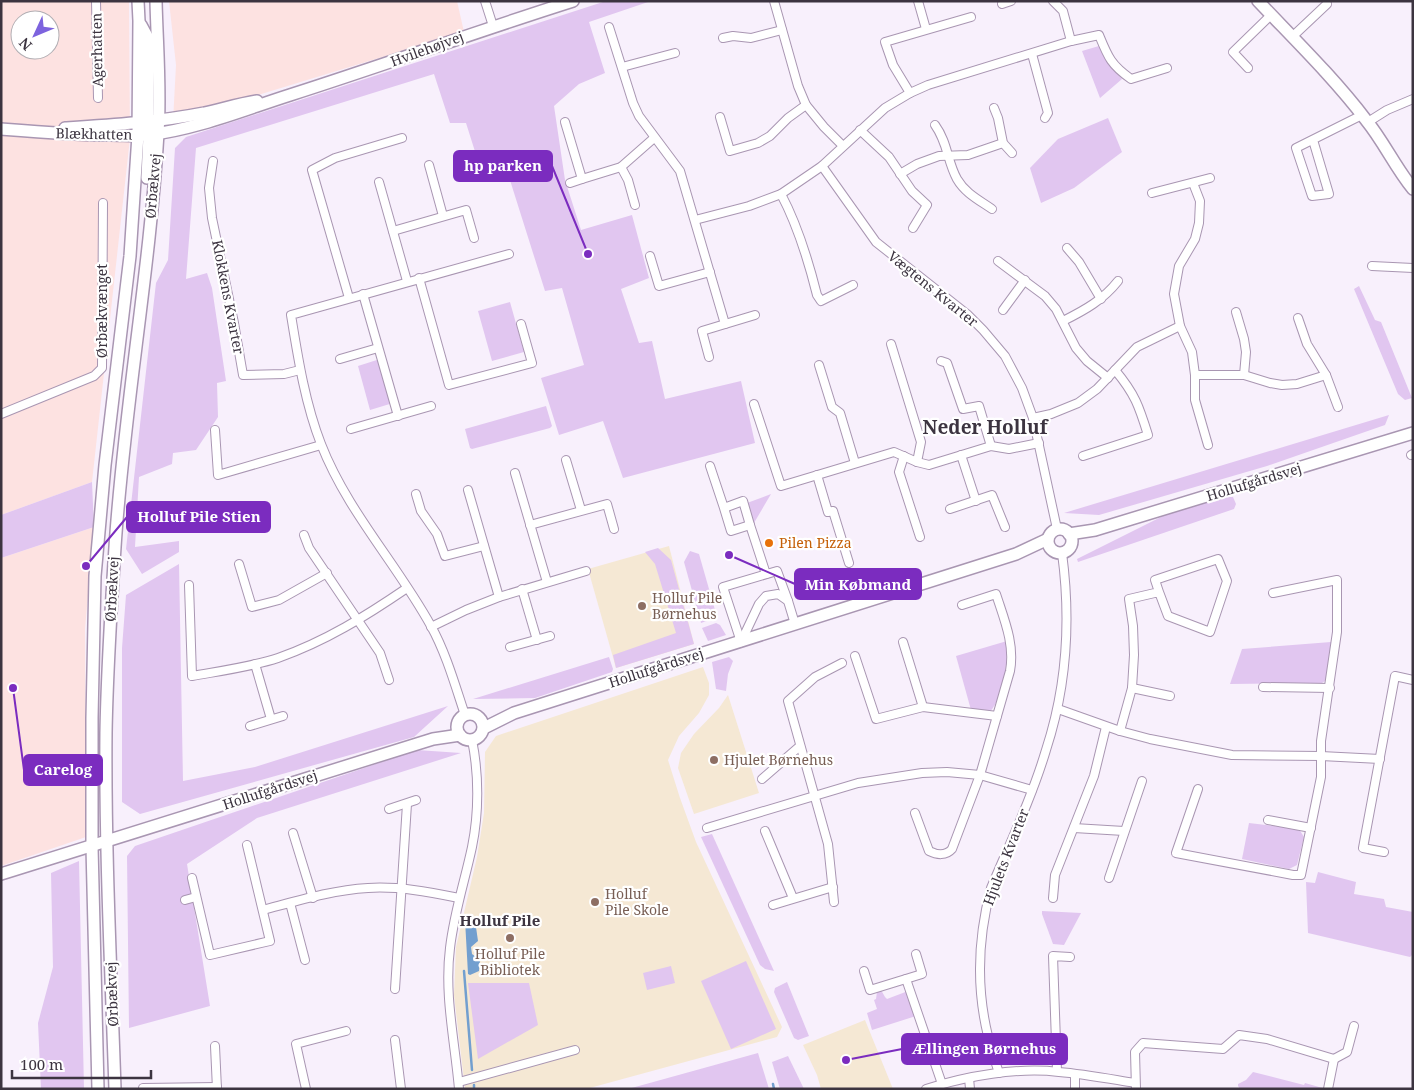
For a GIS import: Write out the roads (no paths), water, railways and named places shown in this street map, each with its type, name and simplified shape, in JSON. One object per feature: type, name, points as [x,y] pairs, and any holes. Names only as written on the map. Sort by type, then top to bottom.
[{"type":"street","name":"Agerhatten","points":[[96,1],[98,98]]},
{"type":"street","points":[[138,1],[140,21],[148,38],[148,121],[145,128],[148,134]]},
{"type":"street","name":"Ørbækvej","points":[[115,1089],[107,842],[106,732],[108,659],[115,544],[150,227],[145,208],[148,121],[159,90],[156,1]]},
{"type":"street","points":[[486,1],[492,26]]},
{"type":"street","name":"Hvilehøjvej","points":[[148,134],[196,125],[241,112],[393,62],[492,26],[573,1]]},
{"type":"street","points":[[774,1],[798,86],[806,105],[843,146]]},
{"type":"street","points":[[918,1],[926,29]]},
{"type":"street","points":[[1002,4],[1011,1]]},
{"type":"street","points":[[1053,1],[1063,11],[1071,41]]},
{"type":"street","points":[[1258,1],[1365,118],[1400,173],[1413,189]]},
{"type":"street","points":[[1292,37],[1327,4]]},
{"type":"street","points":[[1248,68],[1233,52],[1271,15]]},
{"type":"street","points":[[910,93],[893,65],[885,42],[926,29],[971,18]]},
{"type":"street","points":[[609,27],[633,103],[639,116],[654,138],[667,151],[680,171],[726,324]]},
{"type":"street","points":[[723,38],[733,36],[751,38],[782,30]]},
{"type":"street","points":[[695,220],[749,206],[781,194],[822,166],[885,108],[928,85],[1071,41],[1098,35],[1107,55],[1117,69],[1131,79],[1167,68]]},
{"type":"street","points":[[622,67],[675,53]]},
{"type":"street","points":[[1032,54],[1048,113],[1045,118]]},
{"type":"street","name":"Hvilehøjvej","points":[[148,121],[204,113],[237,104],[281,98]]},
{"type":"street","points":[[1313,140],[1329,194],[1312,196],[1296,148],[1313,140],[1365,118],[1413,100]]},
{"type":"street","points":[[720,117],[730,151],[758,143],[770,136],[788,118],[806,105]]},
{"type":"street","points":[[994,108],[1003,143],[1012,153]]},
{"type":"street","name":"Blækhatten","points":[[30,132],[55,128],[148,121]]},
{"type":"street","points":[[565,122],[582,179]]},
{"type":"street","points":[[935,125],[943,136],[956,177],[962,187],[992,209]]},
{"type":"street","name":"Blækhatten","points":[[1,129],[93,136],[148,134]]},
{"type":"street","points":[[860,130],[889,157],[912,192],[927,205],[913,228]]},
{"type":"street","name":"Ørbækvej","points":[[98,1089],[92,847],[95,576],[105,465],[130,256],[148,134]]},
{"type":"street","points":[[349,298],[312,170],[335,158],[402,138]]},
{"type":"street","points":[[570,183],[621,167],[654,138]]},
{"type":"street","points":[[900,174],[918,164],[939,156],[968,155],[1003,143]]},
{"type":"street","name":"Klokkens Kvarter","points":[[213,161],[209,188],[212,218],[243,375],[284,374],[300,370]]},
{"type":"street","points":[[429,165],[443,216]]},
{"type":"street","name":"Vægtens Kvarter","points":[[822,166],[876,242],[968,315],[1005,356],[1022,388],[1033,418],[1057,529]]},
{"type":"street","points":[[621,167],[628,180],[635,205]]},
{"type":"street","points":[[1152,193],[1210,178]]},
{"type":"street","points":[[379,182],[407,281]]},
{"type":"street","points":[[1194,183],[1200,201],[1199,223],[1194,239],[1179,266],[1174,294],[1180,326],[1192,352],[1196,375],[1195,400],[1208,445]]},
{"type":"street","points":[[781,194],[796,223],[817,294],[821,301],[853,285]]},
{"type":"street","name":"Ørbækvænget","points":[[1,414],[94,376],[102,368],[103,203]]},
{"type":"street","points":[[393,231],[466,210],[474,238]]},
{"type":"street","points":[[1067,248],[1079,262],[1100,299]]},
{"type":"street","points":[[464,715],[451,674],[431,627],[407,588],[362,523],[321,445],[300,370],[292,314],[509,254]]},
{"type":"street","points":[[650,256],[659,286]]},
{"type":"street","points":[[998,261],[1045,296],[1056,309],[1076,348],[1087,361],[1108,378]]},
{"type":"street","points":[[1372,266],[1413,268]]},
{"type":"street","points":[[650,289],[710,272]]},
{"type":"street","points":[[419,278],[449,385],[532,363],[521,324]]},
{"type":"street","points":[[1003,310],[1025,280]]},
{"type":"street","points":[[1063,321],[1088,309],[1118,281]]},
{"type":"street","points":[[363,294],[398,416]]},
{"type":"street","points":[[1236,312],[1246,352],[1244,375]]},
{"type":"street","points":[[709,357],[702,331],[755,315]]},
{"type":"street","points":[[1298,318],[1307,344],[1326,375],[1338,407]]},
{"type":"street","points":[[1033,418],[1051,414],[1078,403],[1108,378],[1137,348],[1180,326]]},
{"type":"street","points":[[890,344],[921,442],[917,462]]},
{"type":"street","points":[[340,359],[378,348]]},
{"type":"street","points":[[941,361],[948,363],[963,409],[979,406],[991,446]]},
{"type":"street","points":[[819,365],[832,407],[840,413],[855,463]]},
{"type":"street","points":[[1083,456],[1148,435],[1136,400],[1128,385],[1115,370]]},
{"type":"street","points":[[1196,375],[1244,375],[1282,385],[1297,384],[1326,375]]},
{"type":"street","points":[[754,404],[781,486],[894,452],[929,465],[991,446],[1009,449],[1039,443]]},
{"type":"street","points":[[351,429],[431,406]]},
{"type":"street","points":[[215,430],[218,475],[321,445]]},
{"type":"street","name":"Hollufgårdsvej","points":[[1071,538],[1413,433]]},
{"type":"street","points":[[904,456],[899,472],[920,537]]},
{"type":"street","points":[[961,456],[976,500]]},
{"type":"street","points":[[566,460],[581,510]]},
{"type":"street","points":[[710,466],[731,531],[750,525]]},
{"type":"street","points":[[515,473],[547,582]]},
{"type":"street","points":[[816,475],[828,512],[833,511],[849,563]]},
{"type":"street","points":[[468,490],[499,597]]},
{"type":"street","points":[[416,494],[421,511],[437,534],[445,556],[484,546]]},
{"type":"street","points":[[950,509],[992,495],[1005,527]]},
{"type":"street","points":[[724,508],[743,501],[766,574]]},
{"type":"street","points":[[530,525],[606,504],[614,529]]},
{"type":"street","points":[[1057,529],[1064,530],[1071,538],[1069,550],[1054,548],[1051,533],[1057,529]]},
{"type":"street","points":[[304,535],[310,548],[380,653],[388,680]]},
{"type":"street","name":"Hollufgårdsvej","points":[[482,723],[1016,554],[1054,548]]},
{"type":"street","name":"Hjulets Kvarter","points":[[998,1073],[981,1004],[979,964],[981,940],[991,888],[1032,790],[1058,709],[1065,666],[1067,626],[1066,583],[1054,548]]},
{"type":"street","points":[[1218,559],[1227,581],[1210,632],[1168,616],[1159,592],[1155,580],[1218,559]]},
{"type":"street","points":[[239,564],[252,607],[279,600],[327,573]]},
{"type":"street","points":[[431,627],[499,597],[586,571]]},
{"type":"street","points":[[741,642],[723,587],[777,571],[795,624]]},
{"type":"street","points":[[1198,789],[1176,853],[1301,875],[1321,777],[1321,741],[1338,632],[1337,580],[1273,593]]},
{"type":"street","points":[[189,585],[192,676],[255,664],[307,647],[358,621],[407,588]]},
{"type":"street","points":[[522,589],[537,640]]},
{"type":"street","points":[[1120,731],[1132,688],[1134,655],[1134,626],[1128,599],[1159,592]]},
{"type":"street","points":[[741,642],[759,604],[766,596],[778,594],[788,601]]},
{"type":"street","points":[[915,813],[929,851],[943,854],[948,853],[952,849],[980,775],[1012,657],[1011,644],[996,594],[962,605]]},
{"type":"street","points":[[510,647],[550,636]]},
{"type":"street","points":[[903,642],[923,707]]},
{"type":"street","points":[[856,656],[876,720],[923,707],[997,716]]},
{"type":"street","points":[[834,902],[828,844],[788,701],[815,677],[842,663]]},
{"type":"street","points":[[255,664],[271,719]]},
{"type":"street","points":[[1384,852],[1363,848],[1395,676],[1413,680]]},
{"type":"street","points":[[1263,687],[1330,688]]},
{"type":"street","points":[[1132,688],[1170,696]]},
{"type":"street","points":[[1058,709],[1106,727],[1150,739],[1232,755],[1380,759]]},
{"type":"street","points":[[473,714],[482,723],[480,736],[472,740],[465,739],[458,731],[459,719],[464,715],[473,714]]},
{"type":"street","points":[[250,726],[283,716]]},
{"type":"street","points":[[1053,898],[1055,875],[1094,776],[1106,727]]},
{"type":"street","name":"Hollufgårdsvej","points":[[1,874],[458,731]]},
{"type":"street","points":[[472,740],[477,781],[475,820],[472,846],[459,898],[450,948],[448,978],[449,1008],[459,1085],[575,1050]]},
{"type":"street","points":[[762,779],[800,746]]},
{"type":"street","name":"Hjulets Kvarter","points":[[707,828],[858,783],[891,777],[948,772],[980,775],[1032,790]]},
{"type":"street","points":[[1109,878],[1142,781]]},
{"type":"street","points":[[389,809],[416,800]]},
{"type":"street","points":[[395,989],[407,804]]},
{"type":"street","points":[[1268,820],[1311,828]]},
{"type":"street","points":[[1074,828],[1124,831]]},
{"type":"street","points":[[765,831],[793,898]]},
{"type":"street","points":[[292,833],[313,898]]},
{"type":"street","points":[[192,878],[210,955],[270,941],[247,845]]},
{"type":"street","points":[[773,905],[832,887]]},
{"type":"street","points":[[263,910],[338,892],[369,888],[402,889],[459,898]]},
{"type":"street","points":[[185,900],[196,897]]},
{"type":"street","points":[[290,903],[305,960]]},
{"type":"street","points":[[864,972],[870,990],[922,974],[916,954]]},
{"type":"street","points":[[1057,1071],[1053,956],[1070,957]]},
{"type":"street","points":[[906,979],[942,1084]]},
{"type":"street","points":[[926,1089],[998,1073],[1057,1071],[1136,1086],[1135,1052],[1144,1044],[1223,1049],[1239,1035],[1267,1039],[1334,1059],[1347,1052],[1354,1026]]},
{"type":"street","points":[[306,1089],[296,1044],[346,1031]]},
{"type":"street","points":[[395,1040],[401,1089]]},
{"type":"street","points":[[143,1088],[217,1088],[215,1046]]},
{"type":"street","points":[[1328,1089],[1334,1059]]},
{"type":"street","points":[[1075,1074],[1075,1089]]},
{"type":"street","points":[[969,1078],[970,1089]]},
{"type":"water","points":[[469,917],[475,920],[478,941],[471,947],[472,954],[480,960],[479,971],[470,975],[468,974],[465,920]]},
{"type":"waterway","points":[[464,971],[472,1070]]},
{"type":"waterway","points":[[773,1084],[774,1089]]},
{"type":"place","name":"hp parken","points":[[588,254]]},
{"type":"place","name":"Pilen Pizza","points":[[769,543]]},
{"type":"place","name":"Min Købmand","points":[[729,555]]},
{"type":"place","name":"Holluf Pile Stien","points":[[86,566]]},
{"type":"place","name":"Holluf Pile Børnehus","points":[[642,606]]},
{"type":"place","name":"Carelog","points":[[13,688]]},
{"type":"place","name":"Hjulet Børnehus","points":[[714,760]]},
{"type":"place","name":"Holluf Pile Skole","points":[[595,902]]},
{"type":"place","name":"Holluf Pile Bibliotek","points":[[510,938]]},
{"type":"place","name":"Ællingen Børnehus","points":[[846,1060]]},
{"type":"district","name":"Neder Holluf","points":[[985,427]]},
{"type":"district","name":"Holluf Pile","points":[[500,921]]}]
